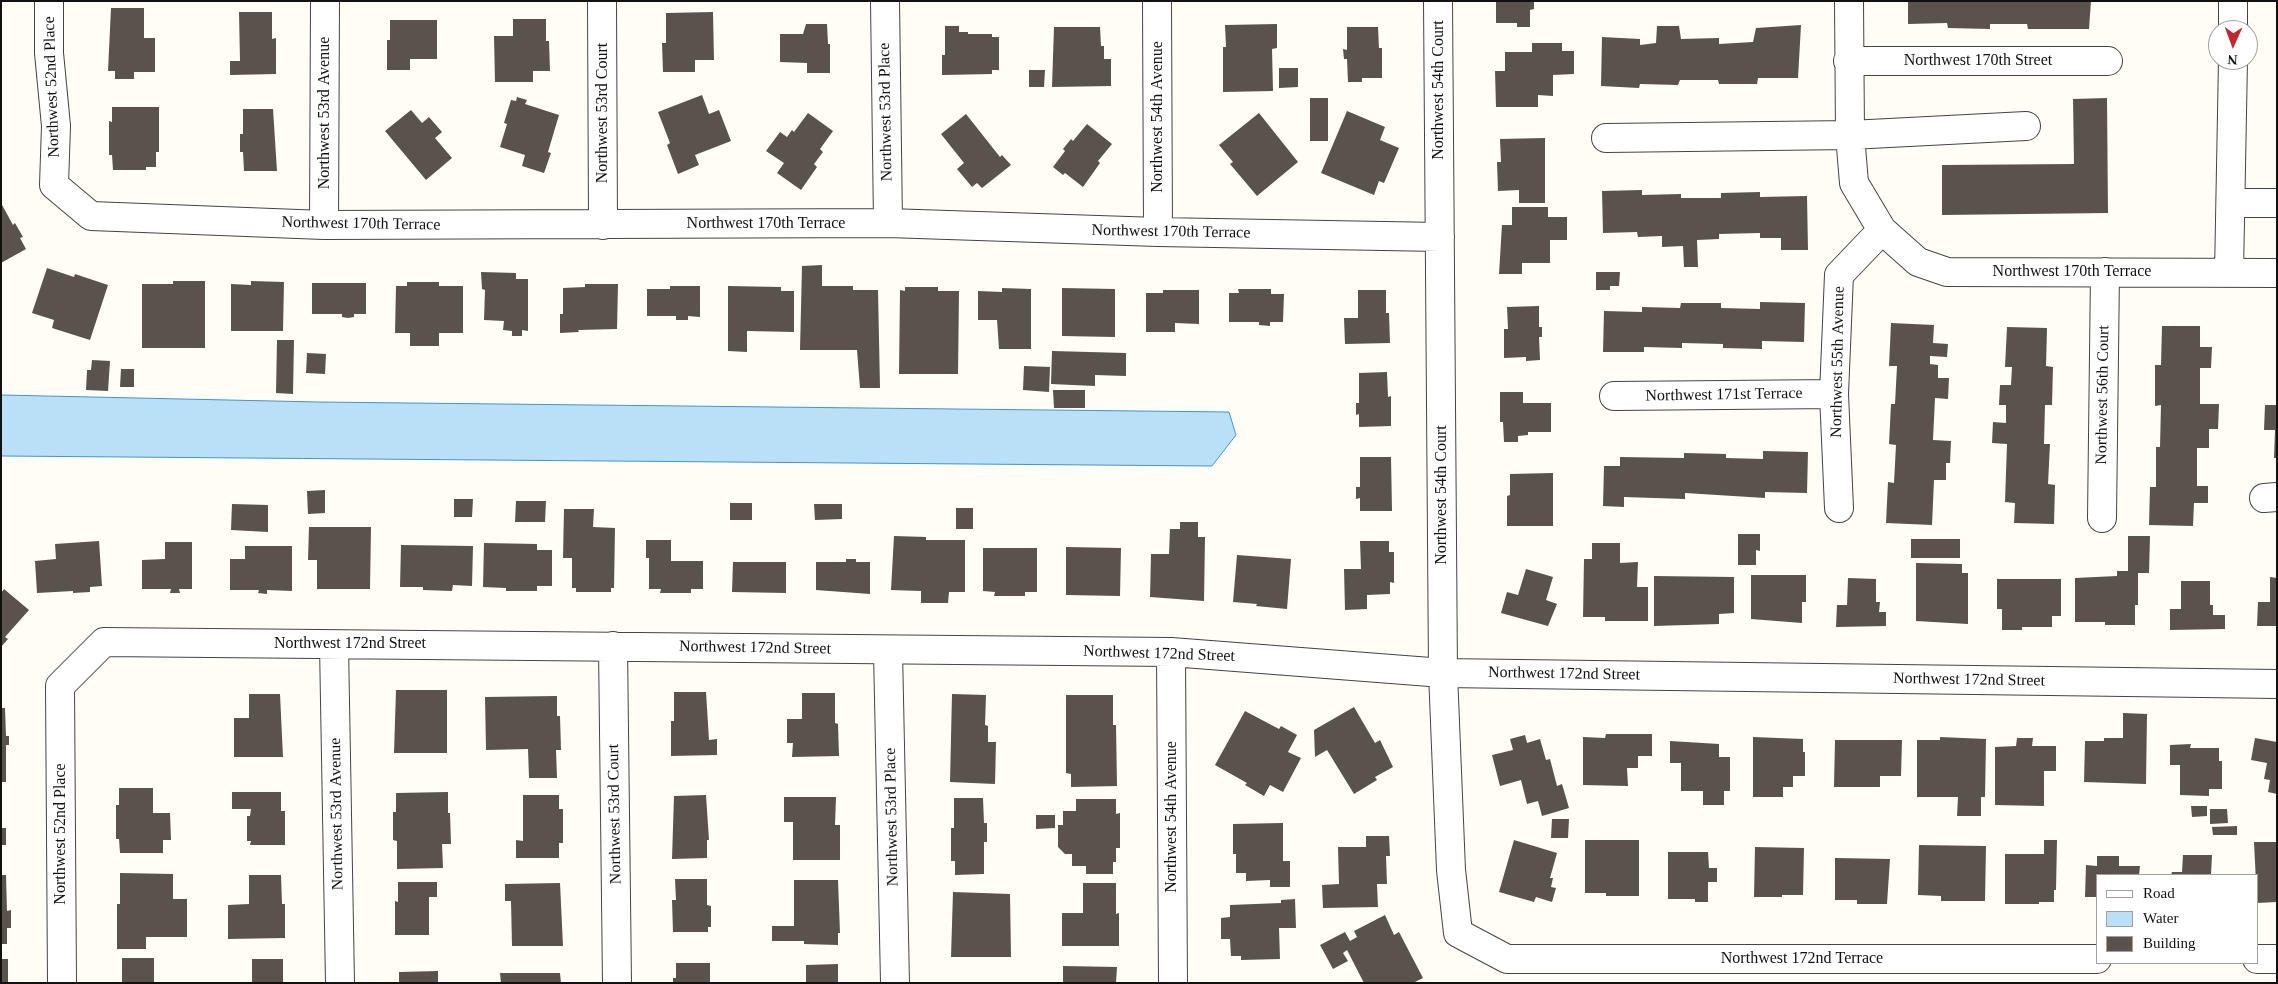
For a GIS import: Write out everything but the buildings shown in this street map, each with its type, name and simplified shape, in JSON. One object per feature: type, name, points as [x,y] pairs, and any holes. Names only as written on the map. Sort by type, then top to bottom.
[{"type":"street","name":"Northwest 52nd Place","points":[[49,1],[50,53],[56,126],[54,184],[91,216]]},
{"type":"street","name":"Northwest 53rd Avenue","points":[[324,225],[326,1]]},
{"type":"street","name":"Northwest 53rd Court","points":[[602,1],[603,225]]},
{"type":"street","name":"Northwest 53rd Place","points":[[885,1],[888,223]]},
{"type":"street","name":"Northwest 54th Avenue","points":[[1157,1],[1158,232]]},
{"type":"street","name":"Northwest 54th Court","points":[[1438,1],[1443,673],[1451,870],[1458,933],[1507,959]]},
{"type":"street","points":[[1849,1],[1850,135],[1854,183],[1882,230]]},
{"type":"street","points":[[2233,20],[2234,1]]},
{"type":"street","name":"Northwest 170th Street","points":[[1848,61],[2108,61]]},
{"type":"street","points":[[2229,273],[2233,70]]},
{"type":"street","points":[[1606,138],[1850,135],[2026,126]]},
{"type":"street","points":[[2231,203],[2277,203]]},
{"type":"street","name":"Northwest 170th Terrace","points":[[91,216],[324,225],[888,223],[1158,232],[1440,236]]},
{"type":"street","name":"Northwest 170th Terrace","points":[[1882,230],[1918,262],[1948,272],[2277,273]]},
{"type":"street","name":"Northwest 55th Avenue","points":[[1839,508],[1834,394],[1839,275],[1882,230]]},
{"type":"street","name":"Northwest 56th Court","points":[[2102,518],[2105,272]]},
{"type":"street","name":"Northwest 171st Terrace","points":[[1614,396],[1834,394]]},
{"type":"street","name":"Northwest 172nd Street","points":[[60,686],[104,642],[613,646],[888,651],[1171,652],[1443,673],[2277,684]]},
{"type":"street","name":"Northwest 53rd Avenue","points":[[334,644],[340,983]]},
{"type":"street","name":"Northwest 53rd Court","points":[[613,646],[617,983]]},
{"type":"street","name":"Northwest 53rd Place","points":[[888,651],[895,983]]},
{"type":"street","name":"Northwest 54th Avenue","points":[[1171,652],[1173,983]]},
{"type":"street","name":"Northwest 52nd Place","points":[[60,686],[62,983]]},
{"type":"street","name":"Northwest 172nd Terrace","points":[[1507,959],[2096,959]]},
{"type":"street","points":[[2258,959],[2277,959]]},
{"type":"water","points":[[1,395],[318,402],[1229,412],[1236,435],[1212,466],[1,456]]}]
